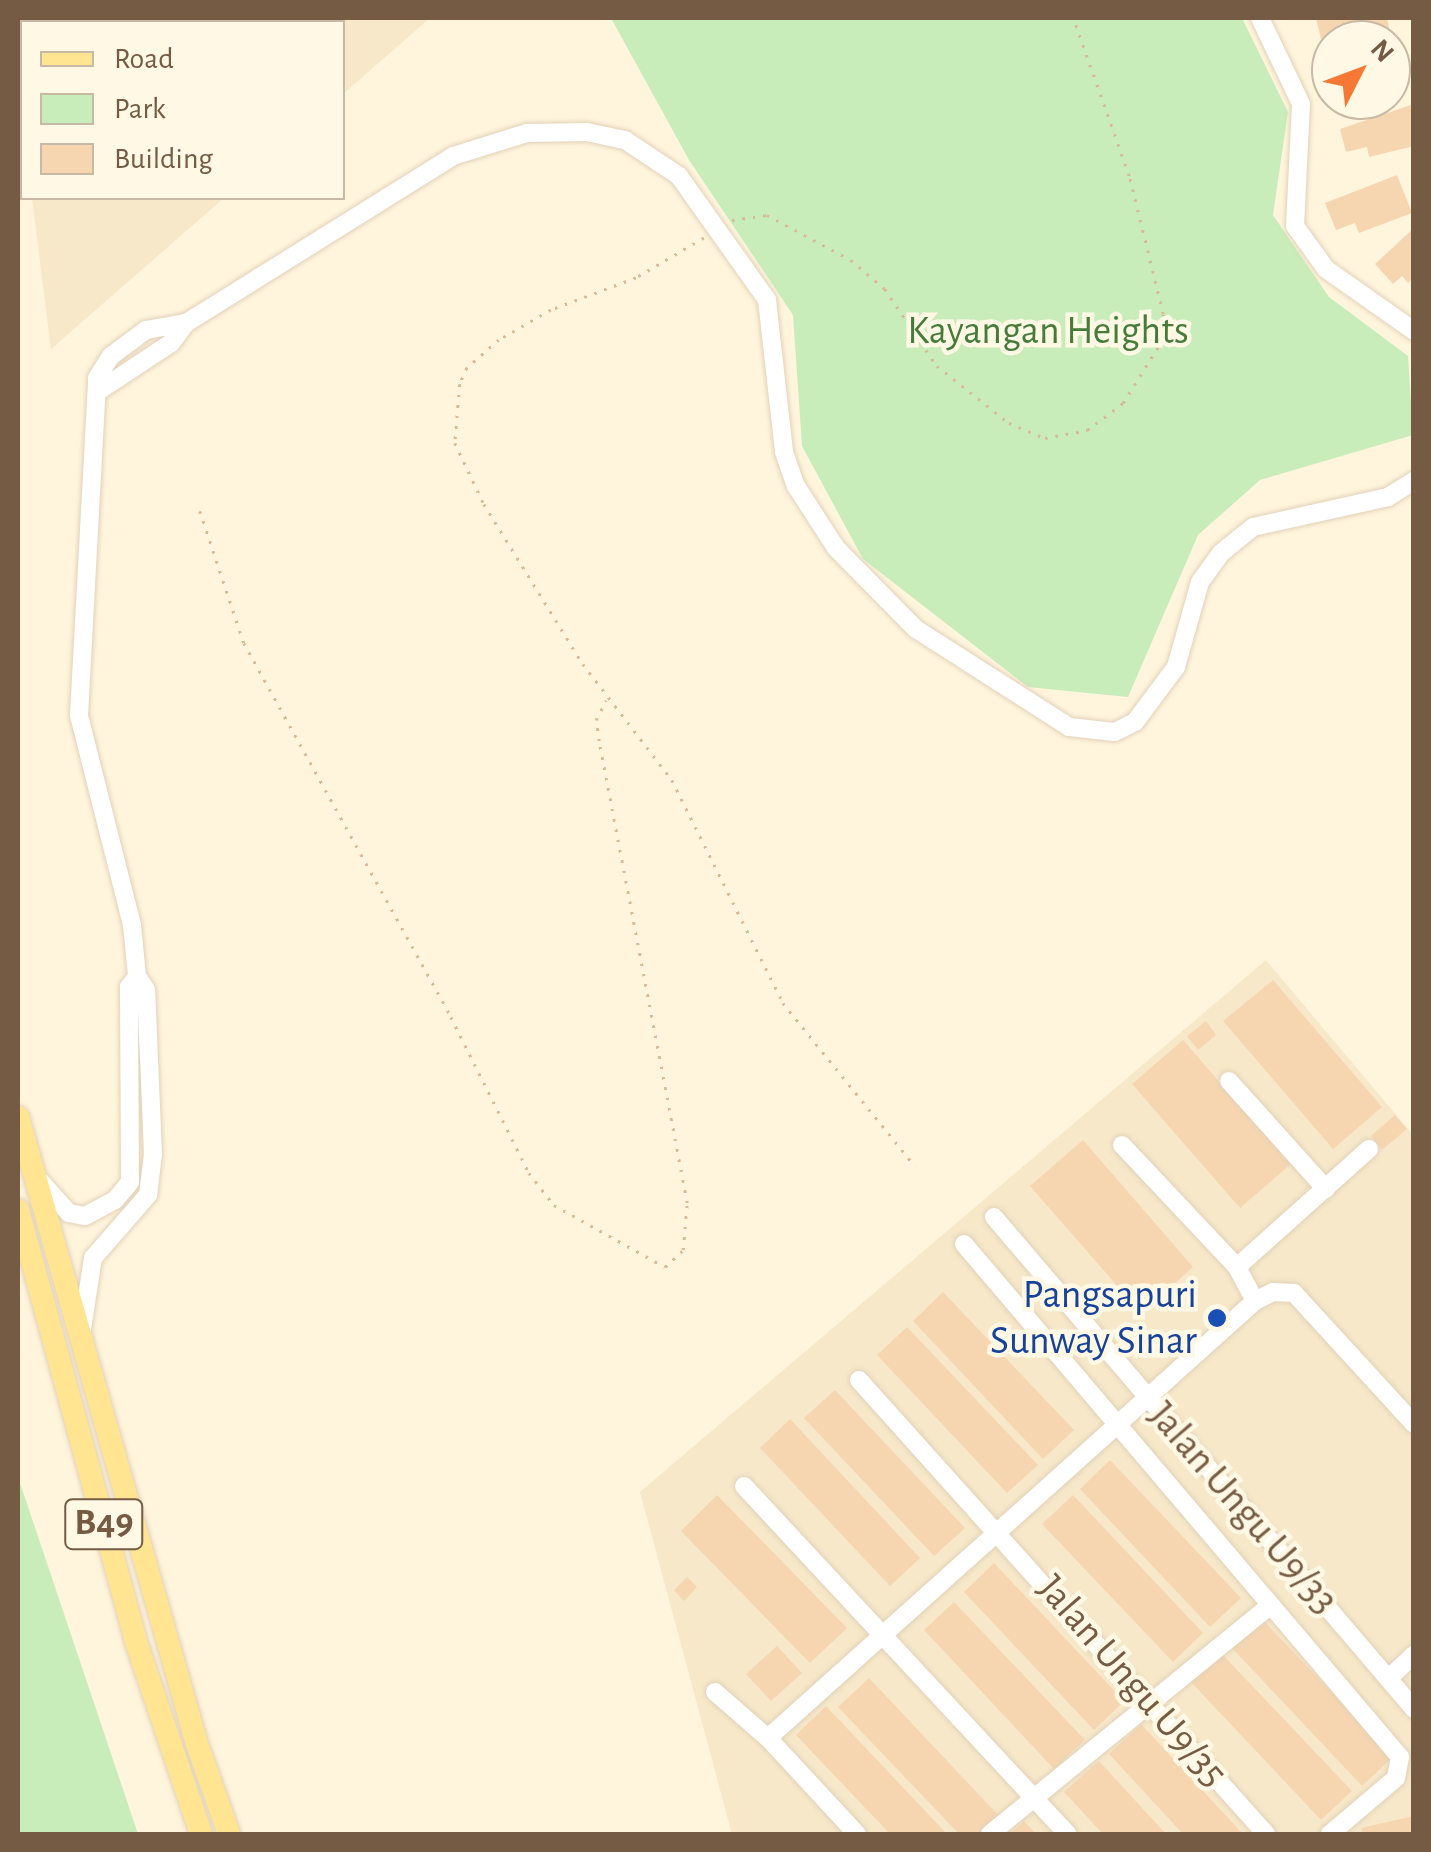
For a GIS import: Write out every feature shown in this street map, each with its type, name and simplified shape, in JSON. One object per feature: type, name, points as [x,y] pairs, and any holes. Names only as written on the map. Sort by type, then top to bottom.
[{"type":"main road","name":"B49","points":[[18,1117],[82,1329],[197,1744],[230,1834]]},
{"type":"main road","name":"B49","points":[[18,1210],[135,1639],[201,1834]]},
{"type":"street","points":[[1260,18],[1302,104],[1295,226],[1326,269],[1414,332]]},
{"type":"street","points":[[82,1329],[93,1258],[148,1195],[153,1177],[146,990],[136,976],[132,925],[78,715],[97,392],[170,344],[186,323],[454,156],[527,133],[587,132],[652,154],[679,176],[714,232],[767,300],[784,452],[796,486],[836,548],[916,629],[1069,727],[1115,732],[1135,722],[1176,666],[1200,582],[1220,552],[1253,527],[1388,497],[1414,481]]},
{"type":"street","points":[[37,1176],[54,1201],[84,1216],[114,1200],[130,1182],[129,987],[136,976]]},
{"type":"street","points":[[1229,1081],[1326,1189]]},
{"type":"street","points":[[1122,1145],[1237,1267],[1255,1301]]},
{"type":"street","points":[[1237,1267],[1369,1149]]},
{"type":"street","name":"Jalan Ungu U9/33","points":[[994,1216],[1414,1708]]},
{"type":"street","points":[[964,1244],[1400,1757],[1396,1778],[1330,1834]]},
{"type":"street","points":[[768,1738],[998,1528],[1150,1401],[1255,1301],[1272,1292],[1294,1293],[1414,1424]]},
{"type":"street","name":"Jalan Ungu U9/35","points":[[859,1380],[998,1528],[1266,1834]]},
{"type":"street","points":[[744,1486],[1068,1834]]},
{"type":"street","points":[[990,1834],[1034,1794],[1154,1704],[1270,1606]]},
{"type":"street","points":[[1390,1677],[1414,1655]]},
{"type":"street","points":[[715,1692],[768,1738],[856,1834]]},
{"type":"path","points":[[915,1166],[783,1003],[672,780],[607,699],[460,462],[455,401],[467,368],[499,340],[551,310],[636,278],[741,216],[767,216],[821,239],[885,289],[937,366],[983,408],[1045,438],[1088,430],[1123,403],[1158,347],[1163,314],[1129,176],[1073,18]]},
{"type":"path","points":[[200,511],[244,644],[451,1017],[528,1173],[554,1205],[665,1267],[683,1250],[686,1203],[599,741],[596,720],[607,699]]},
{"type":"shaded area","points":[[18,18],[430,18],[345,92],[345,20],[20,20],[20,72]]},
{"type":"shaded area","points":[[32,200],[222,200],[51,349]]},
{"type":"shaded area","points":[[1266,960],[1413,1135],[1413,1834],[732,1834],[640,1492]]},
{"type":"green space","name":"Kayangan Heights","points":[[611,18],[1242,18],[1288,112],[1273,215],[1329,297],[1408,356],[1413,435],[1260,480],[1198,535],[1128,697],[1028,687],[863,559],[802,446],[793,315],[689,160]]},
{"type":"green space","points":[[18,1477],[138,1834],[18,1834]]},
{"type":"building","points":[[1316,18],[1387,20],[1316,20]]},
{"type":"building","points":[[1411,105],[1414,146],[1369,157],[1367,147],[1346,152],[1340,129],[1367,120],[1411,120]]},
{"type":"building","points":[[1397,175],[1412,213],[1359,233],[1355,223],[1336,230],[1325,203]]},
{"type":"building","points":[[1414,228],[1414,278],[1408,283],[1402,276],[1393,284],[1375,264]]},
{"type":"building","points":[[1273,980],[1382,1107],[1333,1149],[1223,1021]]},
{"type":"building","points":[[1206,1021],[1216,1035],[1198,1050],[1187,1036]]},
{"type":"building","points":[[1183,1040],[1291,1164],[1240,1208],[1132,1084]]},
{"type":"building","points":[[1395,1115],[1407,1129],[1382,1150],[1371,1136]]},
{"type":"building","points":[[1083,1140],[1193,1267],[1141,1313],[1030,1186]]},
{"type":"building","points":[[943,1292],[1074,1430],[1043,1459],[913,1321]]},
{"type":"building","points":[[907,1327],[1038,1465],[1007,1493],[877,1355]]},
{"type":"building","points":[[835,1390],[965,1528],[934,1556],[804,1418]]},
{"type":"building","points":[[790,1419],[920,1558],[890,1586],[760,1448]]},
{"type":"building","points":[[1110,1460],[1241,1598],[1210,1627],[1080,1489]]},
{"type":"building","points":[[717,1495],[847,1628],[810,1663],[681,1531]]},
{"type":"building","points":[[1073,1495],[1203,1633],[1173,1662],[1042,1524]]},
{"type":"building","points":[[994,1563],[1124,1701],[1094,1730],[964,1592]]},
{"type":"building","points":[[687,1577],[697,1587],[684,1601],[674,1590]]},
{"type":"building","points":[[954,1602],[1085,1740],[1054,1769],[924,1630]]},
{"type":"building","points":[[1262,1619],[1393,1757],[1362,1786],[1232,1648]]},
{"type":"building","points":[[777,1646],[802,1673],[771,1701],[746,1674]]},
{"type":"building","points":[[1221,1653],[1352,1791],[1321,1820],[1191,1682]]},
{"type":"building","points":[[869,1678],[999,1816],[979,1834],[959,1834],[838,1707]]},
{"type":"building","points":[[826,1706],[947,1834],[890,1834],[796,1735]]},
{"type":"building","points":[[1141,1724],[1243,1834],[1183,1834],[1109,1754]]},
{"type":"building","points":[[1099,1761],[1166,1834],[1103,1834],[1064,1792]]},
{"type":"building","points":[[1414,1816],[1414,1834],[1363,1834],[1361,1828]]},
{"type":"building","points":[[1024,1821],[1036,1834],[1010,1834]]},
{"type":"place","name":"Pangsapuri Sunway Sinar","points":[[1217,1318]]}]
